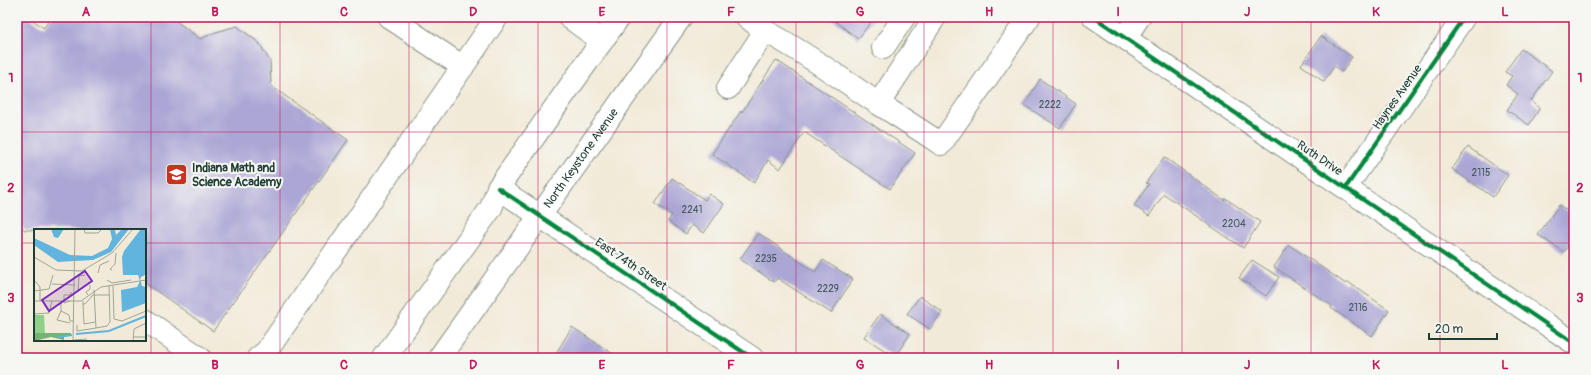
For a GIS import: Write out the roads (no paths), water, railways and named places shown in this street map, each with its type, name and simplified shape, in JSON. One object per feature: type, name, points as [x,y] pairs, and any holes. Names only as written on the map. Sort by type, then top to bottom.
[{"type":"street","points":[[389,17],[463,66]]},
{"type":"street","points":[[258,358],[266,352],[497,17]]},
{"type":"street","points":[[569,17],[602,41]]},
{"type":"street","points":[[384,358],[491,208],[498,188],[619,17]]},
{"type":"street","name":"North Keystone Avenue","points":[[439,358],[681,17]]},
{"type":"street","points":[[747,17],[941,144],[1029,17]]},
{"type":"street","points":[[883,48],[904,17]]},
{"type":"street","points":[[879,103],[935,17]]},
{"type":"street","name":"Ruth Drive","points":[[1094,17],[1574,343]]},
{"type":"street","points":[[1125,38],[1139,17]]},
{"type":"street","name":"Haynes Avenue","points":[[1346,188],[1464,17]]},
{"type":"street","points":[[728,88],[765,30]]},
{"type":"street","name":"East 74th Street","points":[[498,188],[752,358]]},
{"type":"street","points":[[146,321],[200,358]]},
{"type":"place","name":"Indiana Math and Science Academy","points":[[176,175]]}]
